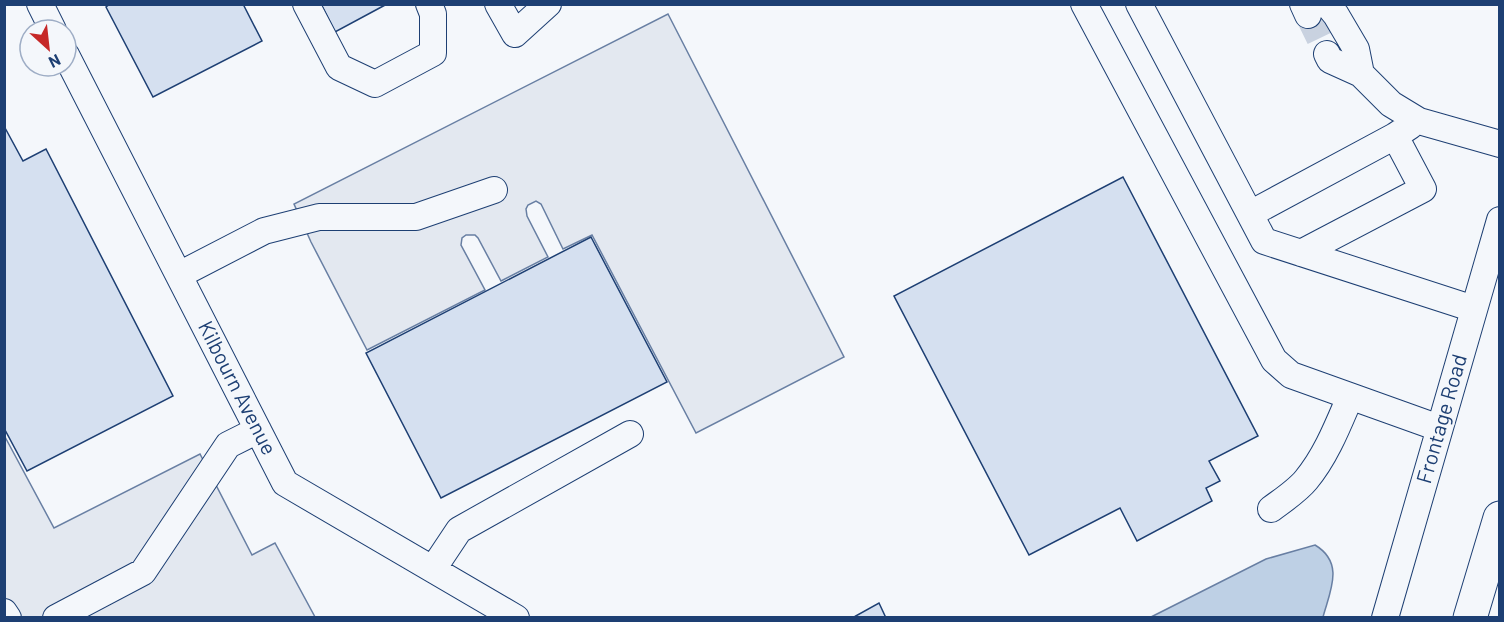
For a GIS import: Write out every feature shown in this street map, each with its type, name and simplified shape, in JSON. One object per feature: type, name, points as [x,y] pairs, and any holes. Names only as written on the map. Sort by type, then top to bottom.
[{"type":"highway","points":[[1470,618],[1500,518]]},
{"type":"street","points":[[40,4],[47,18]]},
{"type":"street","points":[[306,4],[339,67],[375,84],[433,52],[433,14],[429,4]]},
{"type":"street","points":[[498,4],[515,34],[548,4]]},
{"type":"street","points":[[1084,4],[1274,360],[1291,375],[1439,428]]},
{"type":"street","points":[[1139,4],[1264,241],[1474,309]]},
{"type":"street","points":[[1313,8],[1336,15],[1356,49],[1361,74]]},
{"type":"street","points":[[1327,54],[1329,60],[1361,74],[1391,104],[1419,121],[1500,144]]},
{"type":"street","name":"Kilbourn Avenue","points":[[78,78],[285,483],[516,618]]},
{"type":"street","points":[[1250,214],[1419,121]]},
{"type":"street","points":[[1301,253],[1423,189],[1395,136]]},
{"type":"street","points":[[179,274],[264,231],[319,217],[416,217],[494,190]]},
{"type":"street","name":"Frontage Road","points":[[1384,618],[1500,220]]},
{"type":"street","points":[[1271,509],[1306,480],[1333,434],[1350,397]]},
{"type":"street","points":[[56,618],[143,572],[228,445],[258,430]]},
{"type":"street","points":[[433,569],[459,530],[630,434]]},
{"type":"street","points":[[4,612],[8,618]]},
{"type":"shaded area","points":[[668,14],[844,357],[696,433],[592,235],[563,249],[541,204],[536,201],[528,205],[527,216],[548,257],[501,281],[478,238],[475,235],[466,235],[462,238],[461,245],[485,290],[367,350],[294,204]]},
{"type":"shaded area","points":[[4,435],[54,528],[200,454],[252,555],[275,543],[315,617],[5,617]]},
{"type":"water","points":[[1315,545],[1330,560],[1333,569],[1331,588],[1323,617],[1151,617],[1266,559]]},
{"type":"building","points":[[110,4],[243,4],[262,41],[153,97],[106,7]]},
{"type":"building","points":[[321,4],[387,4],[335,32]]},
{"type":"building","points":[[4,126],[23,161],[46,149],[173,396],[27,471],[4,428]]},
{"type":"building","points":[[1123,177],[1258,436],[1209,461],[1220,481],[1206,488],[1212,501],[1137,541],[1120,508],[1029,555],[894,296]]},
{"type":"building","points":[[591,237],[667,382],[441,498],[366,353]]},
{"type":"building","points":[[879,603],[886,618],[852,618]]},
{"type":"tunnel","points":[[1308,15],[1327,54]]}]
